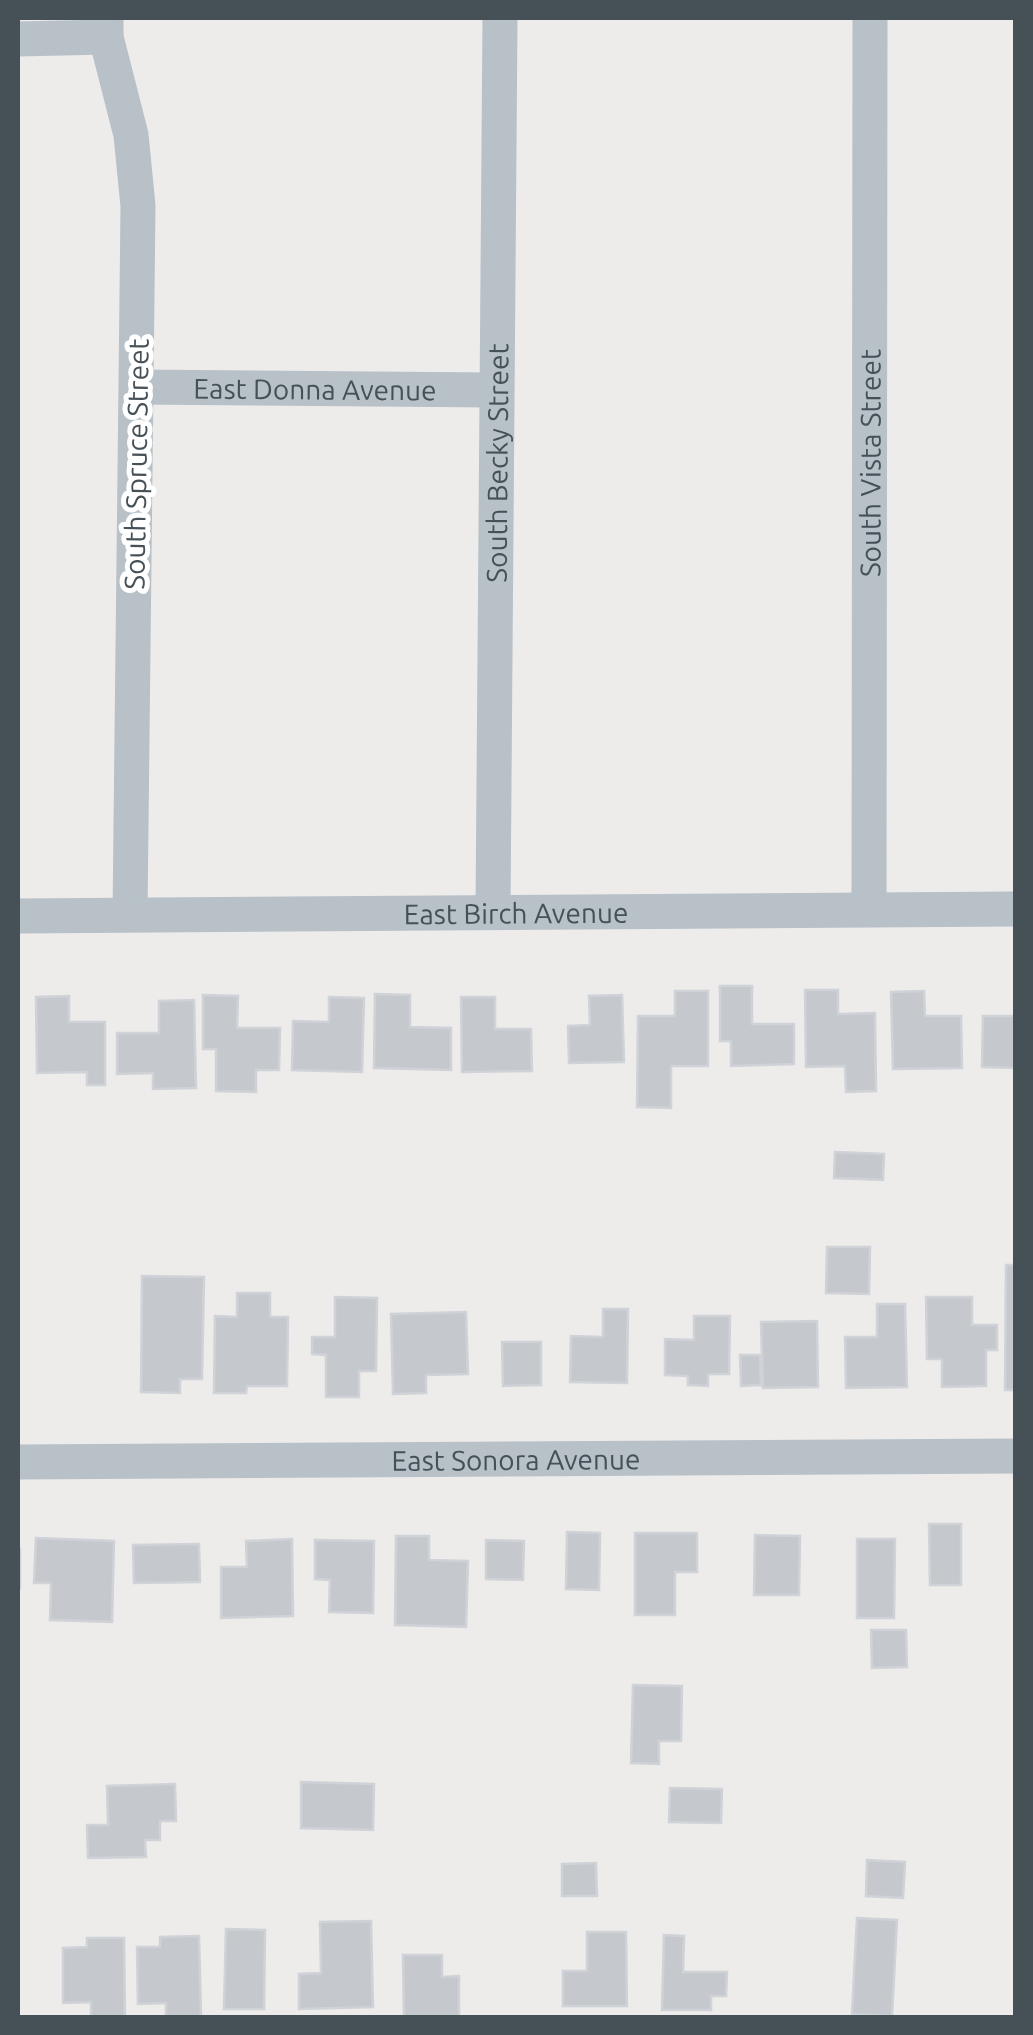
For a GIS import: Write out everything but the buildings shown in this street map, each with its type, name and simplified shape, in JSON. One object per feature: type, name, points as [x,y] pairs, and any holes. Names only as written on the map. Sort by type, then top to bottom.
[{"type":"street","name":"South Becky Street","points":[[493,911],[494,390],[500,18]]},
{"type":"street","name":"South Vista Street","points":[[869,908],[870,18]]},
{"type":"street","points":[[18,39],[106,27]]},
{"type":"street","name":"South Spruce Street","points":[[106,27],[131,135],[138,206],[130,914]]},
{"type":"street","name":"East Donna Avenue","points":[[137,387],[494,390]]},
{"type":"street","name":"East Birch Avenue","points":[[18,916],[1016,908]]},
{"type":"street","name":"East Sonora Avenue","points":[[18,1462],[1016,1456]]}]
